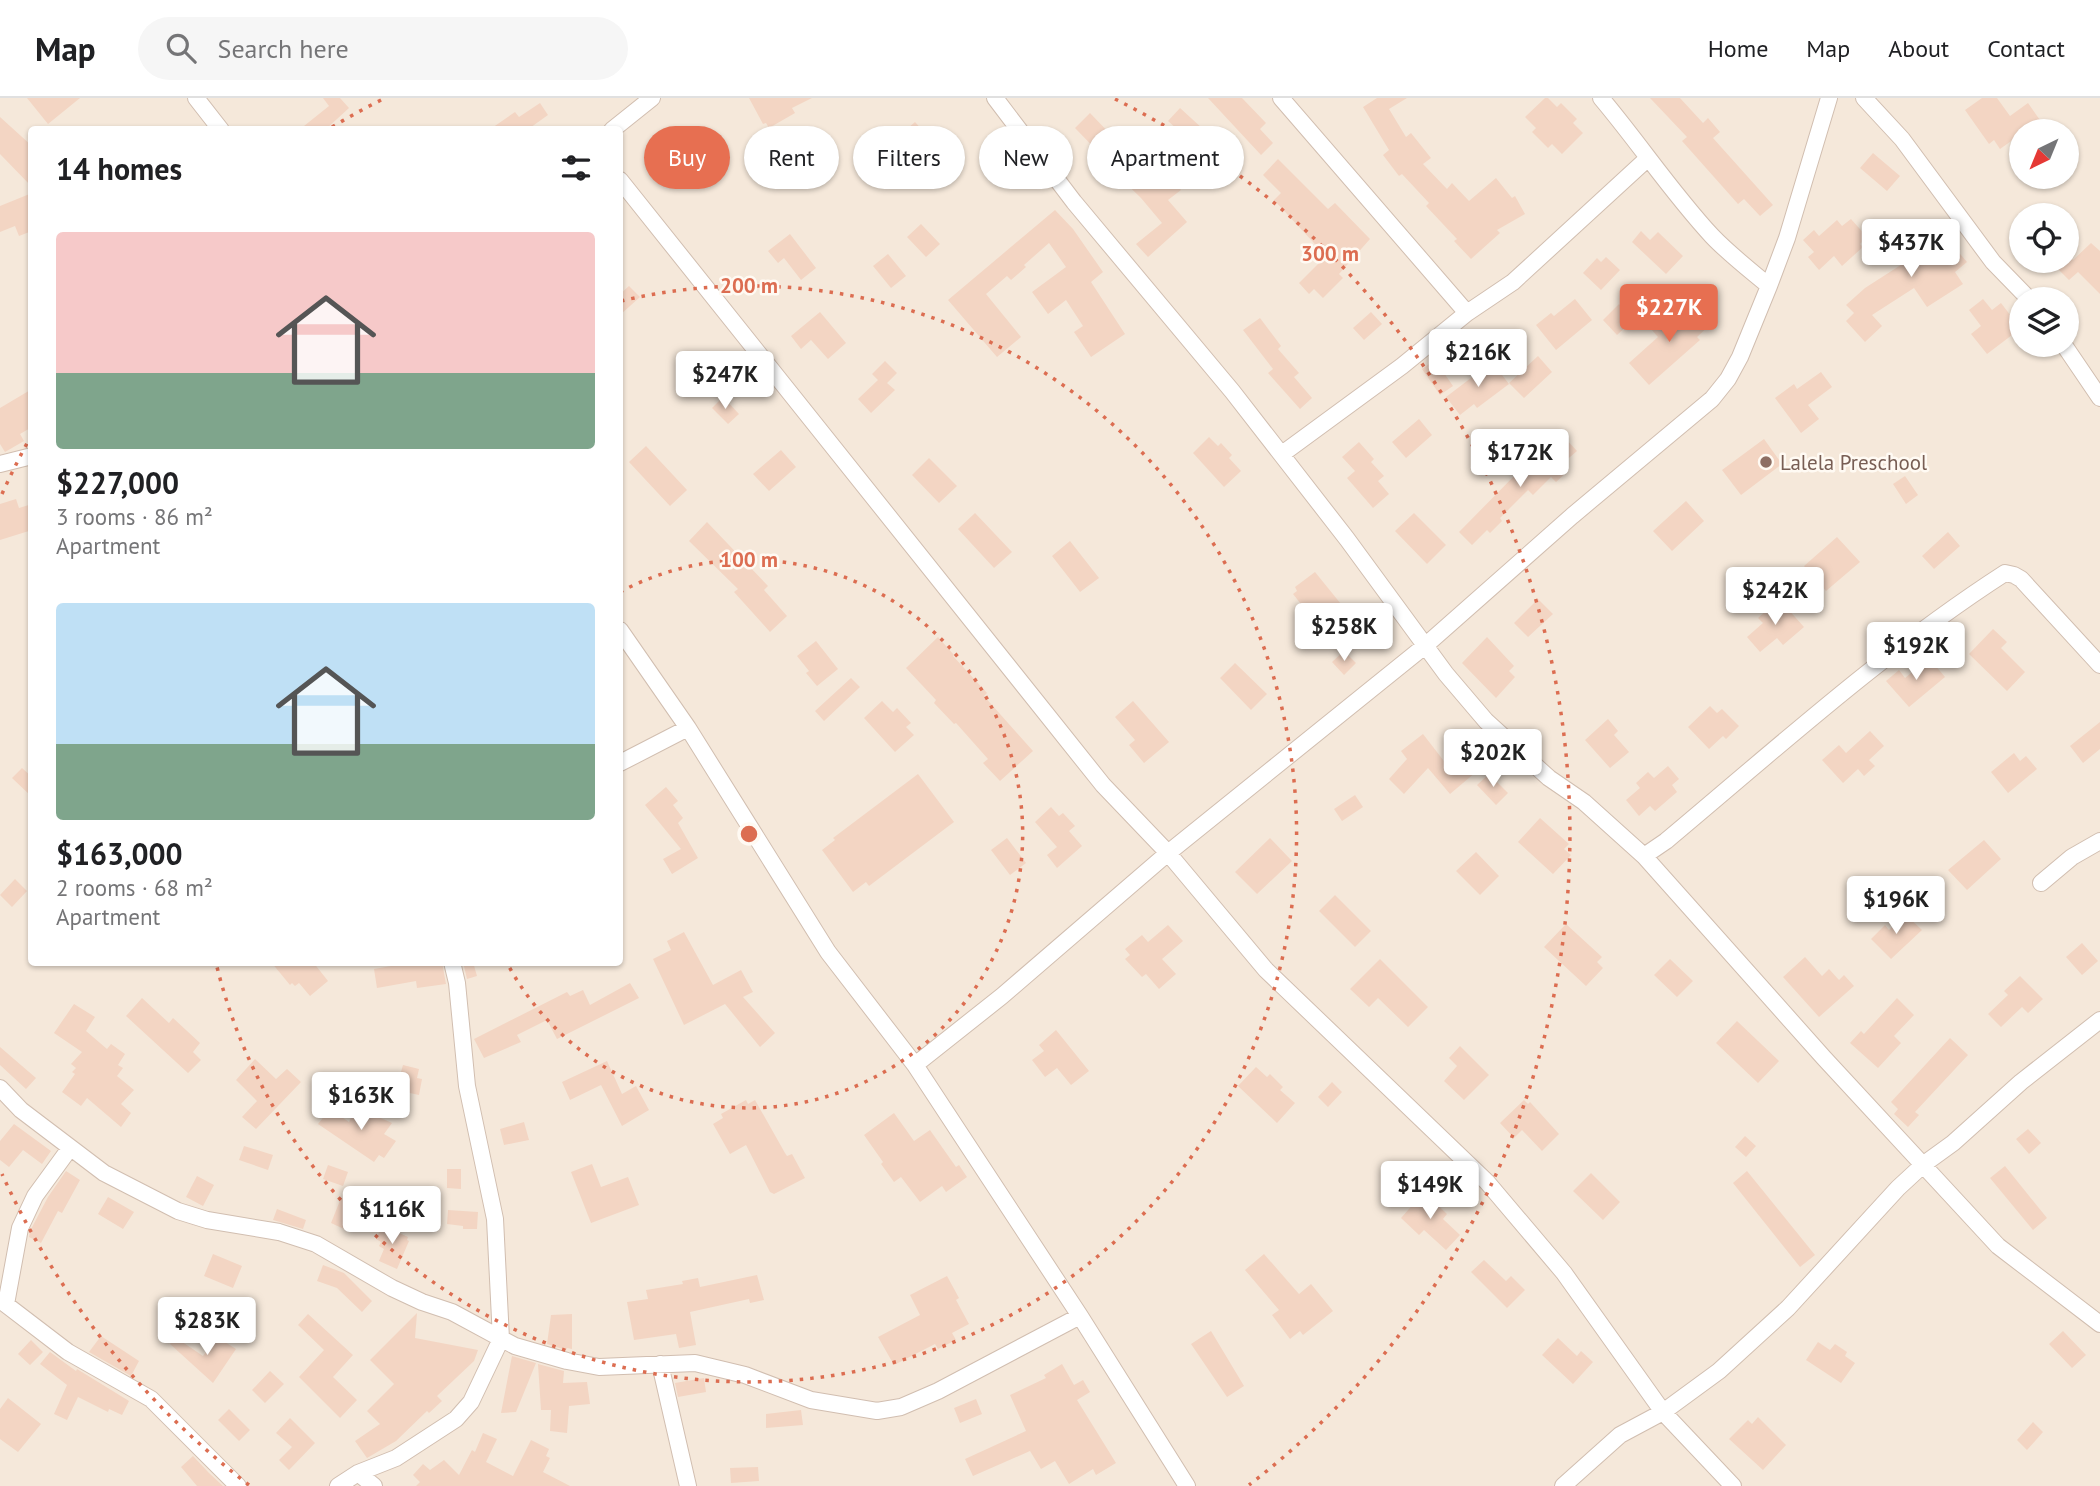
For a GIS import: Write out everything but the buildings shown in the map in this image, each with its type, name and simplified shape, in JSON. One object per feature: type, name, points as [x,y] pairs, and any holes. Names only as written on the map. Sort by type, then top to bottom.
[{"type":"street","points":[[196,98],[218,126]]},
{"type":"street","points":[[617,126],[652,98]]},
{"type":"street","points":[[995,98],[1074,202],[1282,454],[1446,674],[1486,721],[1549,778],[1584,802],[1644,856],[1814,1047],[1998,1246],[2100,1324]]},
{"type":"street","points":[[1281,98],[1467,313]]},
{"type":"street","points":[[1601,98],[1647,159],[1714,238],[1769,286]]},
{"type":"street","points":[[915,1065],[1002,996],[1168,853],[1426,645],[1572,516],[1712,399],[1728,379],[1740,357],[1769,286],[1787,237],[1829,98]]},
{"type":"street","points":[[1864,98],[1902,139],[1993,262],[2017,287]]},
{"type":"street","points":[[1282,454],[1402,366],[1467,313],[1513,282],[1647,159]]},
{"type":"street","points":[[623,184],[1103,785],[1168,853],[1266,970],[1487,1182],[1530,1229],[1663,1412],[1732,1486]]},
{"type":"street","points":[[2072,357],[2100,398]]},
{"type":"street","points":[[0,464],[28,457]]},
{"type":"street","points":[[1644,856],[1666,841],[1886,657],[1945,612],[2005,573],[2021,579],[2100,665]]},
{"type":"street","points":[[623,634],[688,728],[828,952],[915,1065],[1080,1316],[1187,1486]]},
{"type":"street","points":[[623,761],[688,728]]},
{"type":"street","points":[[2041,883],[2072,857],[2100,841]]},
{"type":"street","points":[[338,1486],[358,1473],[396,1458],[456,1419],[471,1402],[501,1339],[495,1219],[467,1086],[453,966]]},
{"type":"street","points":[[1563,1486],[1620,1435],[1663,1412],[1719,1371],[1788,1308],[1898,1188],[1924,1164],[1953,1143],[2021,1082],[2100,1020]]},
{"type":"street","points":[[0,1088],[21,1110],[70,1149],[104,1172],[178,1211],[207,1220],[279,1232],[316,1244],[392,1288],[452,1312],[515,1346],[567,1361],[599,1367],[695,1363],[745,1375],[811,1400],[877,1411],[901,1407],[938,1391],[1080,1316]]},
{"type":"street","points":[[70,1149],[34,1196],[20,1228],[3,1302],[68,1352],[151,1399],[237,1486]]},
{"type":"street","points":[[660,1364],[688,1486]]},
{"type":"street","points":[[358,1473],[374,1486]]},
{"type":"shaded area","points":[[0,98],[2100,98],[2100,1486],[0,1486]]},
{"type":"place","name":"Lalela Preschool","points":[[1766,462]]}]
